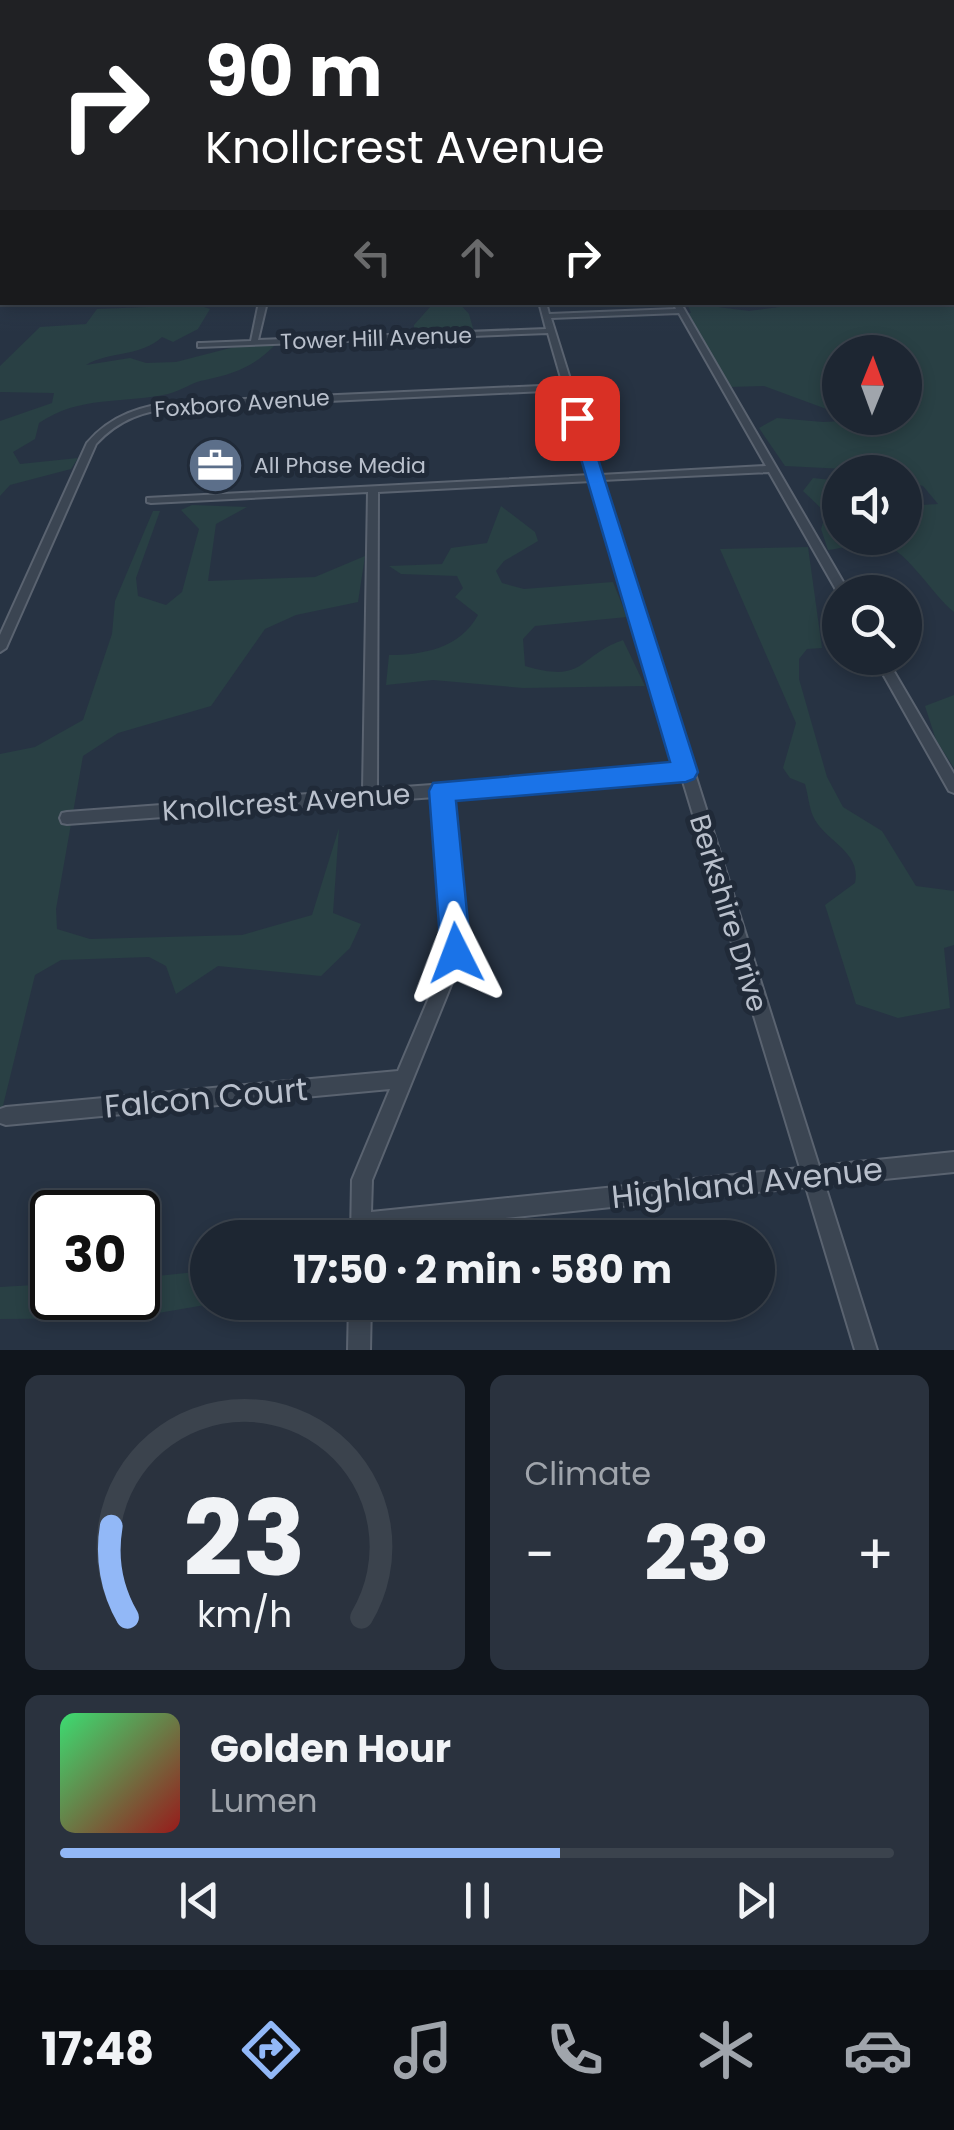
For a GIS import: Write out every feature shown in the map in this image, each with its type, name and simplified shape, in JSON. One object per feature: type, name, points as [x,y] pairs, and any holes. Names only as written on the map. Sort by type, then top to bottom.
[{"type":"street","points":[[254,343],[262,305]]},
{"type":"street","points":[[678,307],[833,575]]},
{"type":"street","name":"Tower Hill Avenue","points":[[202,345],[678,307]]},
{"type":"street","name":"Berkshire Drive","points":[[546,316],[866,1350]]},
{"type":"street","name":"Foxboro Avenue","points":[[0,648],[92,442],[125,416],[178,405],[567,387]]},
{"type":"street","points":[[151,500],[772,469]]},
{"type":"street","points":[[370,795],[372,489]]},
{"type":"street","points":[[890,675],[954,787]]},
{"type":"street","name":"Knollcrest Avenue","points":[[67,818],[686,772]]},
{"type":"street","points":[[361,1220],[362,1180],[456,953],[442,791]]},
{"type":"street","name":"Falcon Court","points":[[6,1116],[405,1079]]},
{"type":"street","name":"Highland Avenue","points":[[443,1220],[812,1175],[954,1162]]},
{"type":"street","points":[[359,1350],[360,1320]]},
{"type":"green space","points":[[198,305],[210,309],[198,329],[173,342],[162,337],[144,348],[86,365],[130,358],[146,363],[176,362],[238,346],[274,346],[242,369],[173,393],[86,404],[54,414],[39,423],[35,439],[13,452],[20,464],[78,458],[71,469],[10,485],[0,496],[0,421],[52,403],[54,393],[0,392],[0,366],[40,327],[86,324],[97,309]]},
{"type":"green space","points":[[461,305],[469,314],[474,332],[414,334],[414,325],[430,307]]},
{"type":"green space","points":[[688,305],[749,311],[788,305],[954,305],[954,612],[900,555],[922,555],[922,505],[938,504],[922,486],[922,455],[822,455],[822,468],[785,466],[759,428],[777,418],[822,422],[822,435],[922,435],[922,335],[822,335],[822,407],[764,386],[729,387],[687,313],[691,313]]},
{"type":"green space","points":[[813,478],[822,479],[822,509],[803,491]]},
{"type":"green space","points":[[192,505],[247,507],[216,524],[208,581],[315,577],[365,556],[358,602],[296,615],[265,629],[211,706],[118,733],[83,756],[56,909],[57,929],[90,939],[242,935],[312,915],[339,828],[333,913],[361,924],[350,948],[321,976],[218,966],[176,994],[166,966],[149,957],[61,960],[35,975],[0,1118],[0,754],[35,747],[83,720],[112,634],[115,601],[153,511],[160,511],[136,578],[138,596],[166,605],[182,592],[199,529],[181,510]]},
{"type":"green space","points":[[501,506],[535,532],[538,541],[504,561],[496,571],[502,583],[524,589],[613,582],[627,617],[535,626],[523,639],[525,666],[545,671],[570,670],[623,640],[645,686],[523,688],[433,680],[386,685],[389,655],[440,647],[461,635],[478,615],[455,597],[463,588],[457,576],[401,574],[389,566],[442,564],[451,548],[487,543]]},
{"type":"green space","points":[[808,547],[822,648],[807,649],[799,659],[799,679],[827,777],[843,807],[882,831],[916,886],[954,891],[954,945],[944,948],[950,1008],[898,1018],[856,1004],[825,905],[855,883],[856,872],[848,854],[818,825],[805,784],[790,778],[783,768],[796,723],[720,549]]},
{"type":"green space","points":[[954,695],[954,768],[936,740],[925,706]]},
{"type":"green space","points":[[190,1273],[190,1308],[160,1313],[160,1276]]},
{"type":"green space","points":[[30,1285],[30,1319],[0,1319],[0,1287]]},
{"type":"place","name":"All Phase Media","points":[[215,465]]},
{"type":"route","points":[[456,953],[442,791],[686,772],[577,418]]}]
